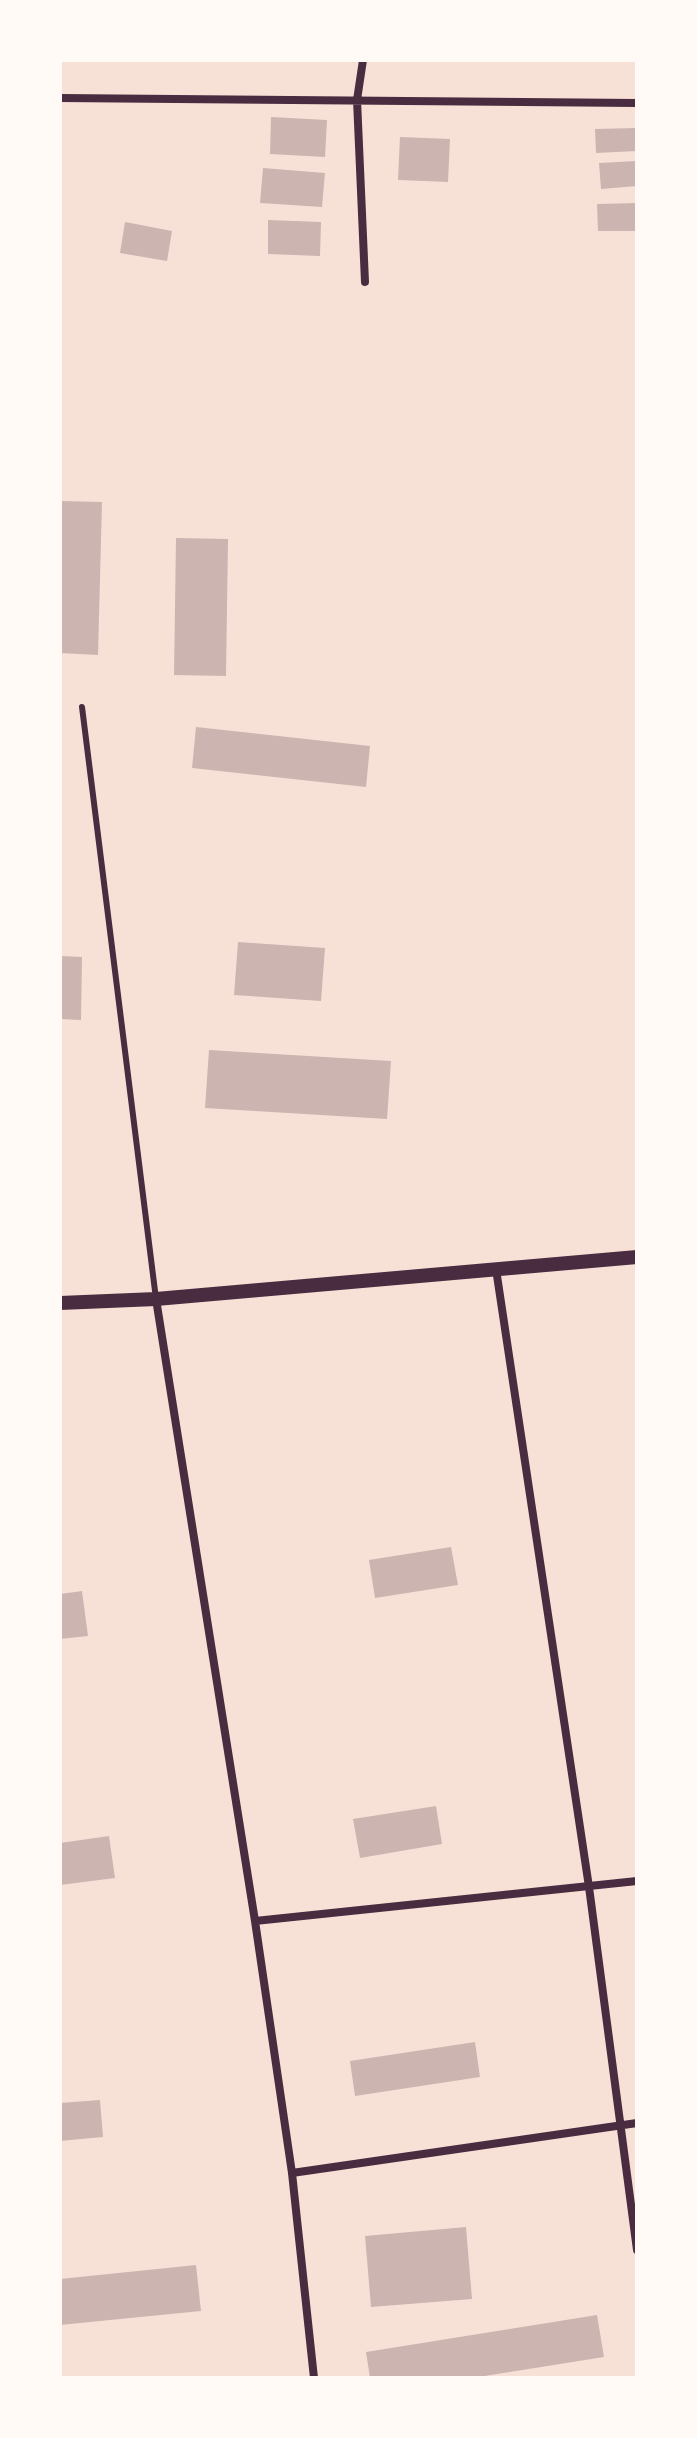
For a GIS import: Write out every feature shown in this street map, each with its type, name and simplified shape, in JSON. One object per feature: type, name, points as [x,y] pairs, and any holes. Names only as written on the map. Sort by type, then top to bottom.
[{"type":"street","points":[[363,60],[357,100],[365,282]]},
{"type":"street","points":[[60,98],[637,103]]},
{"type":"street","points":[[60,1303],[156,1299],[637,1257]]},
{"type":"street","points":[[496,1269],[589,1887],[637,2250]]},
{"type":"street","points":[[156,1299],[292,2173],[314,2378]]},
{"type":"street","points":[[255,1921],[637,1881]]},
{"type":"street","points":[[292,2173],[637,2123]]},
{"type":"lane","points":[[82,707],[156,1299]]},
{"type":"building","points":[[271,117],[327,120],[325,157],[270,154]]},
{"type":"building","points":[[637,128],[637,151],[596,153],[595,129]]},
{"type":"building","points":[[400,137],[450,139],[448,182],[398,180]]},
{"type":"building","points":[[637,161],[637,186],[601,189],[599,163]]},
{"type":"building","points":[[263,168],[325,173],[322,207],[260,203]]},
{"type":"building","points":[[637,203],[637,231],[598,231],[597,204]]},
{"type":"building","points":[[268,220],[321,222],[320,256],[268,254]]},
{"type":"building","points":[[125,222],[172,231],[167,261],[120,253]]},
{"type":"building","points":[[60,501],[102,502],[98,655],[60,653]]},
{"type":"building","points":[[176,538],[228,539],[226,676],[174,675]]},
{"type":"building","points":[[196,727],[370,746],[366,787],[192,768]]},
{"type":"building","points":[[238,942],[325,948],[321,1001],[234,995]]},
{"type":"building","points":[[60,956],[82,957],[81,1020],[60,1019]]},
{"type":"building","points":[[209,1050],[391,1061],[387,1119],[205,1108]]},
{"type":"building","points":[[451,1547],[458,1585],[375,1598],[369,1560]]},
{"type":"building","points":[[82,1591],[88,1636],[60,1639],[60,1594]]},
{"type":"building","points":[[436,1806],[442,1844],[360,1858],[353,1819]]},
{"type":"building","points":[[109,1836],[115,1878],[60,1885],[60,1843]]},
{"type":"building","points":[[475,2042],[480,2077],[355,2096],[350,2061]]},
{"type":"building","points":[[100,2100],[103,2137],[60,2141],[60,2103]]},
{"type":"building","points":[[466,2227],[472,2299],[371,2307],[365,2236]]},
{"type":"building","points":[[196,2265],[201,2311],[60,2325],[60,2279]]},
{"type":"building","points":[[597,2315],[604,2357],[472,2378],[370,2378],[366,2352]]}]
